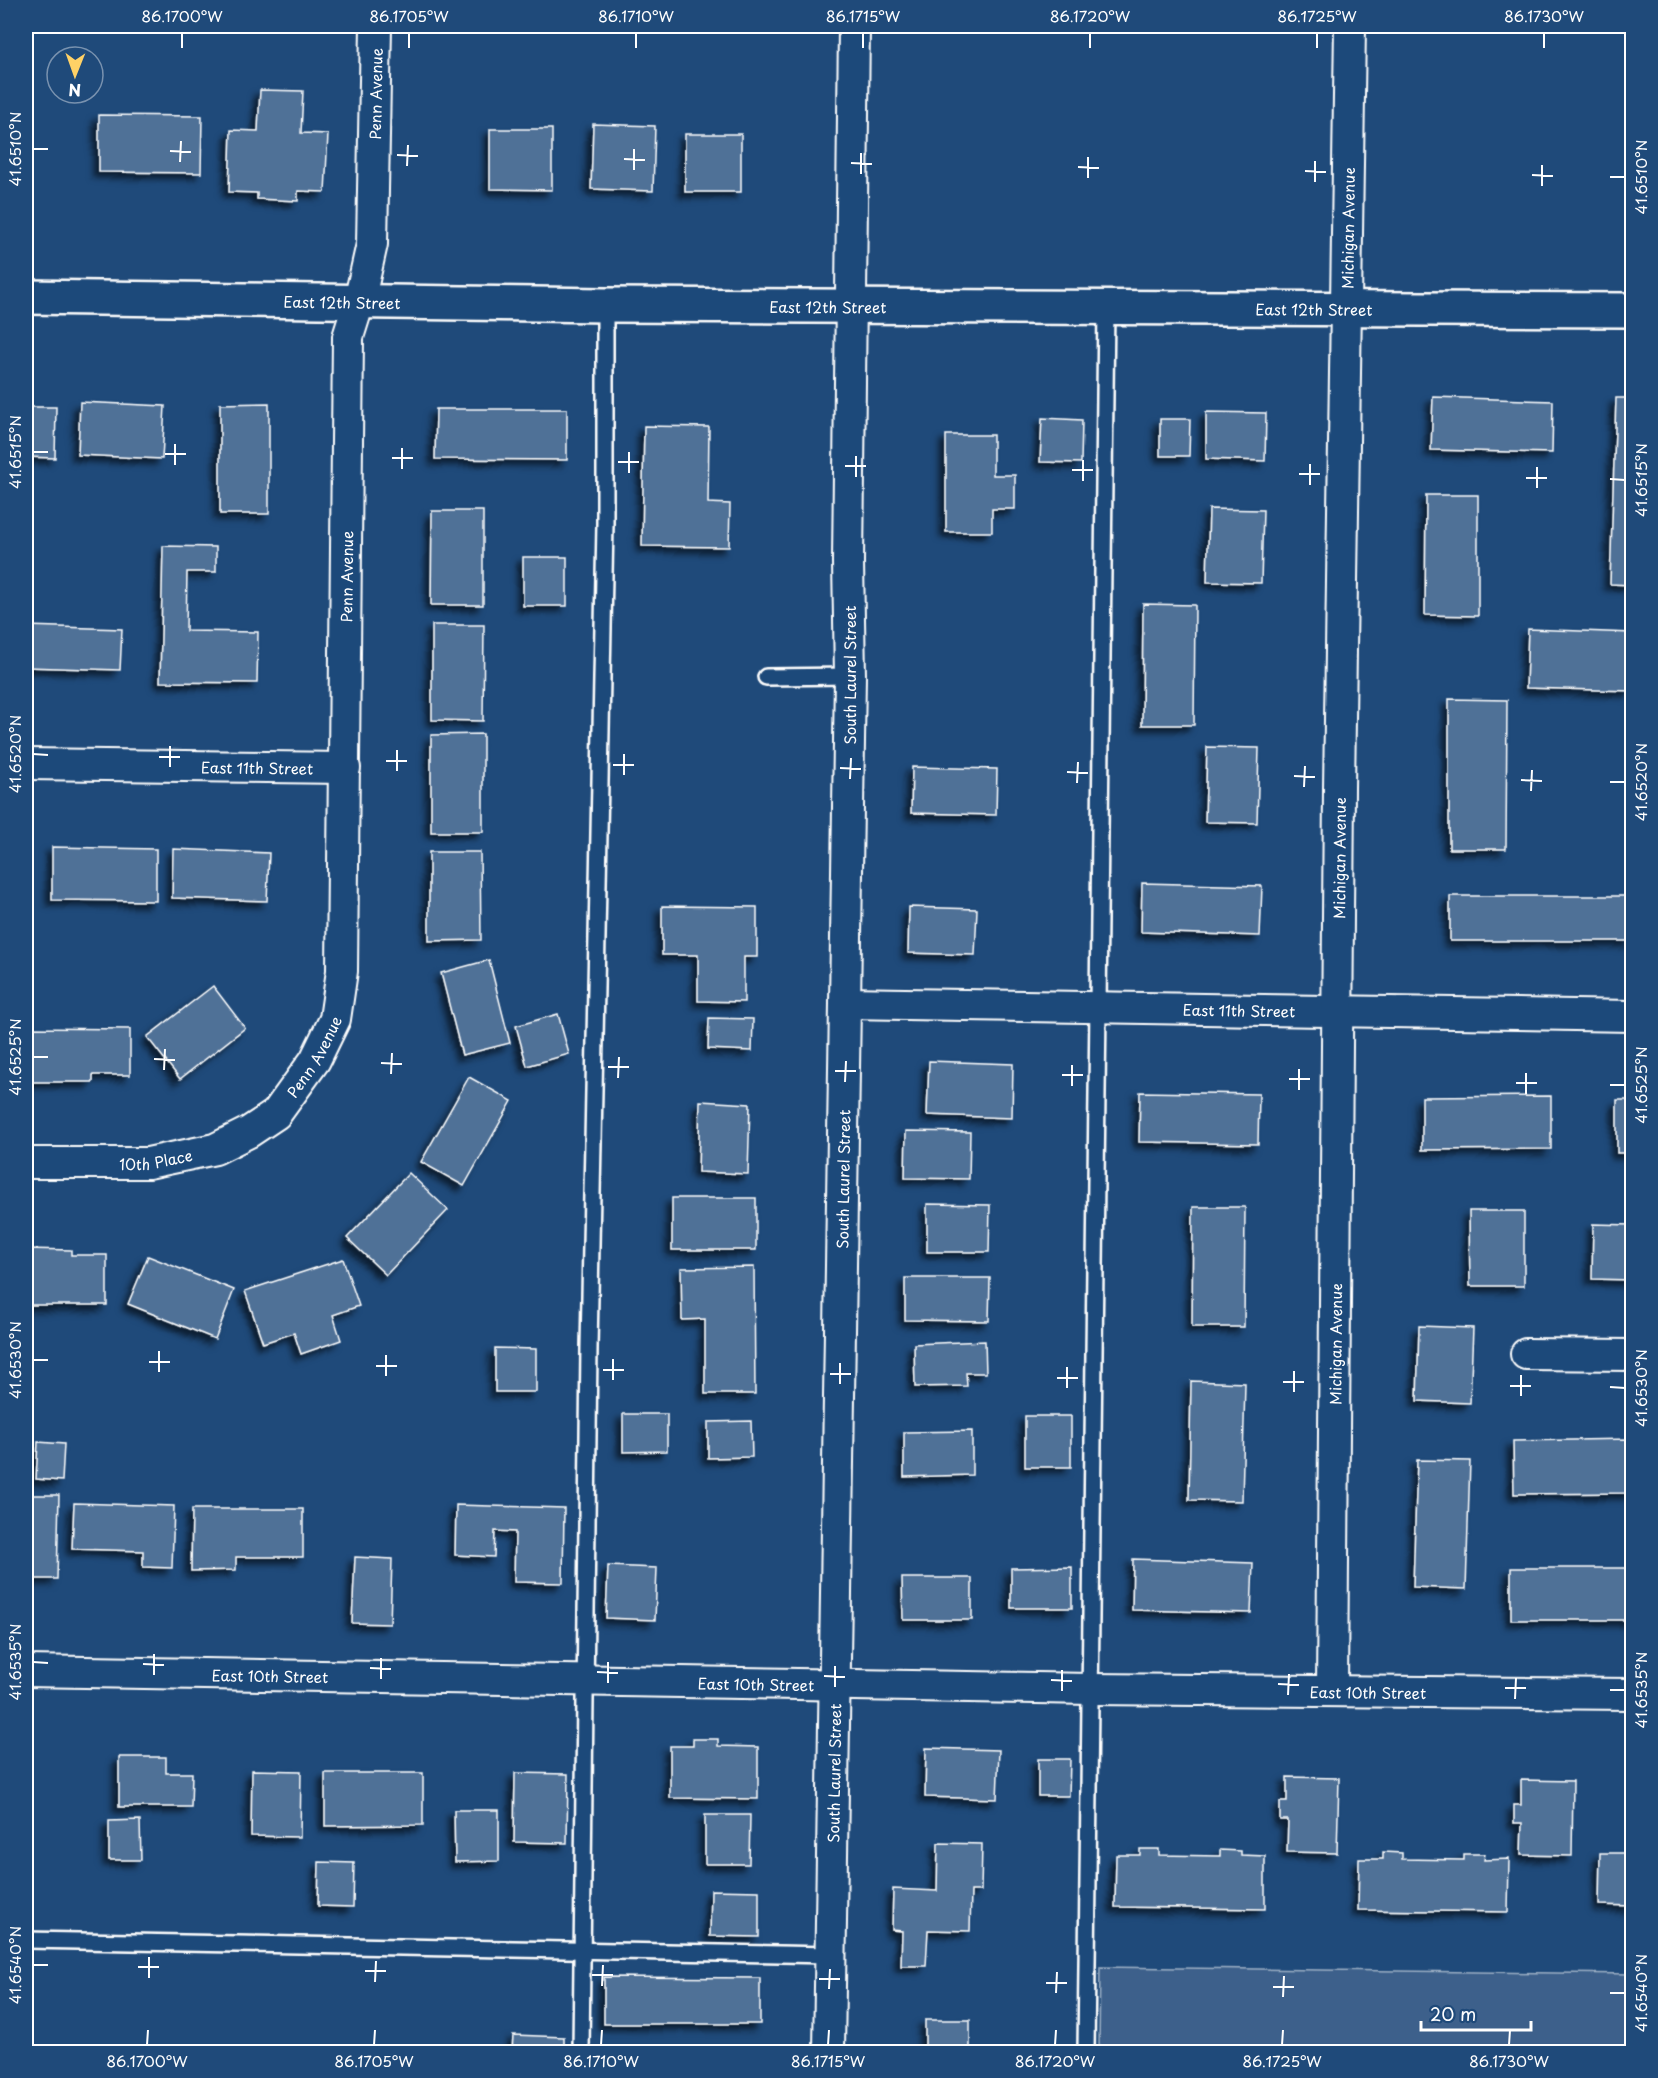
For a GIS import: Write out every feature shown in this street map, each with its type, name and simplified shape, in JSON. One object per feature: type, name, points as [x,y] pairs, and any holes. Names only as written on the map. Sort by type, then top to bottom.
[{"type":"street","name":"Penn Avenue","points":[[276,1114],[315,1060],[335,1019],[342,971],[348,337],[359,302],[372,244],[376,26]]},
{"type":"street","name":"South Laurel Street","points":[[829,2052],[850,676],[850,306],[854,26]]},
{"type":"street","name":"Michigan Avenue","points":[[1332,1690],[1350,26]]},
{"type":"street","name":"East 12th Street","points":[[26,297],[605,305],[1632,310]]},
{"type":"street","name":"East 11th Street","points":[[26,764],[345,768]]},
{"type":"street","name":"East 11th Street","points":[[845,1004],[1632,1016]]},
{"type":"street","name":"10th Place","points":[[26,1163],[148,1163],[215,1149],[249,1132],[276,1114]]},
{"type":"street","points":[[1526,1354],[1632,1355]]},
{"type":"street","name":"East 10th Street","points":[[26,1671],[1091,1689],[1632,1694]]},
{"type":"lane","points":[[581,2052],[589,1336],[605,524],[605,305]]},
{"type":"lane","points":[[1086,2052],[1106,308]]},
{"type":"lane","points":[[766,677],[850,676]]},
{"type":"lane","points":[[26,1940],[830,1955]]},
{"type":"shaded area","points":[[1100,1967],[1632,1974],[1632,2052],[1099,2052]]},
{"type":"building","points":[[260,90],[303,91],[301,133],[328,134],[325,192],[298,191],[298,201],[257,199],[257,193],[229,192],[231,130],[258,131]]},
{"type":"building","points":[[99,115],[202,116],[201,173],[99,172]]},
{"type":"building","points":[[593,124],[655,126],[653,191],[591,189]]},
{"type":"building","points":[[490,129],[552,129],[552,190],[490,189]]},
{"type":"building","points":[[685,134],[741,134],[741,192],[685,192]]},
{"type":"building","points":[[1433,397],[1553,401],[1552,453],[1431,450]]},
{"type":"building","points":[[1616,398],[1632,398],[1632,585],[1610,584]]},
{"type":"building","points":[[80,402],[165,406],[162,459],[78,455]]},
{"type":"building","points":[[269,403],[269,514],[220,514],[220,404]]},
{"type":"building","points":[[26,407],[56,407],[55,458],[26,457]]},
{"type":"building","points":[[436,409],[567,409],[567,460],[435,459]]},
{"type":"building","points":[[1206,412],[1266,413],[1265,461],[1206,459]]},
{"type":"building","points":[[1042,418],[1082,420],[1081,463],[1040,462]]},
{"type":"building","points":[[1160,419],[1190,419],[1189,456],[1160,456]]},
{"type":"building","points":[[644,426],[709,427],[708,503],[730,504],[729,547],[642,546]]},
{"type":"building","points":[[946,435],[993,435],[993,475],[1015,475],[1015,509],[992,509],[992,532],[946,532]]},
{"type":"building","points":[[1426,495],[1478,495],[1478,616],[1425,615]]},
{"type":"building","points":[[1209,509],[1263,510],[1261,583],[1207,582]]},
{"type":"building","points":[[432,511],[483,511],[483,605],[431,605]]},
{"type":"building","points":[[163,546],[216,547],[216,572],[187,572],[186,631],[258,632],[257,683],[160,682]]},
{"type":"building","points":[[523,557],[567,557],[567,606],[523,606]]},
{"type":"building","points":[[1143,604],[1195,605],[1194,725],[1142,725]]},
{"type":"building","points":[[432,625],[484,625],[483,721],[432,720]]},
{"type":"building","points":[[26,626],[122,629],[120,670],[26,667]]},
{"type":"building","points":[[1528,629],[1632,633],[1632,691],[1526,688]]},
{"type":"building","points":[[1449,699],[1507,700],[1506,849],[1449,849]]},
{"type":"building","points":[[483,734],[483,832],[431,832],[431,735]]},
{"type":"building","points":[[1207,747],[1259,748],[1257,823],[1205,822]]},
{"type":"building","points":[[912,767],[997,769],[996,815],[911,813]]},
{"type":"building","points":[[52,847],[156,849],[156,901],[52,900]]},
{"type":"building","points":[[26,848],[29,848],[28,929],[26,929]]},
{"type":"building","points":[[173,849],[269,853],[267,901],[172,898]]},
{"type":"building","points":[[429,852],[480,852],[481,940],[429,941]]},
{"type":"building","points":[[1142,883],[1262,886],[1260,936],[1141,932]]},
{"type":"building","points":[[1450,896],[1632,896],[1632,941],[1450,941]]},
{"type":"building","points":[[662,906],[757,907],[757,957],[744,957],[744,1002],[698,1001],[698,955],[662,955]]},
{"type":"building","points":[[909,907],[977,909],[975,955],[908,953]]},
{"type":"building","points":[[489,960],[510,1043],[462,1055],[441,973]]},
{"type":"building","points":[[213,986],[245,1028],[180,1079],[147,1037]]},
{"type":"building","points":[[558,1014],[569,1054],[527,1066],[516,1026]]},
{"type":"building","points":[[709,1018],[753,1019],[752,1051],[708,1049]]},
{"type":"building","points":[[26,1028],[130,1029],[130,1075],[93,1075],[93,1082],[26,1082]]},
{"type":"building","points":[[929,1061],[1013,1064],[1012,1118],[927,1115]]},
{"type":"building","points":[[469,1077],[512,1101],[464,1186],[421,1162]]},
{"type":"building","points":[[1140,1092],[1259,1094],[1258,1144],[1139,1142]]},
{"type":"building","points":[[1551,1096],[1551,1149],[1422,1150],[1422,1097]]},
{"type":"building","points":[[1617,1100],[1632,1100],[1632,1153],[1617,1153]]},
{"type":"building","points":[[700,1101],[750,1104],[748,1174],[698,1172]]},
{"type":"building","points":[[906,1131],[970,1132],[969,1179],[905,1178]]},
{"type":"building","points":[[409,1173],[448,1210],[386,1275],[347,1238]]},
{"type":"building","points":[[672,1198],[756,1198],[756,1250],[672,1250]]},
{"type":"building","points":[[927,1204],[990,1205],[989,1252],[927,1252]]},
{"type":"building","points":[[1193,1207],[1245,1207],[1244,1327],[1192,1327]]},
{"type":"building","points":[[1469,1211],[1524,1211],[1524,1286],[1470,1286]]},
{"type":"building","points":[[1593,1224],[1632,1225],[1632,1280],[1592,1279]]},
{"type":"building","points":[[26,1249],[71,1250],[71,1255],[107,1255],[107,1305],[26,1305]]},
{"type":"building","points":[[148,1256],[234,1290],[215,1339],[128,1304]]},
{"type":"building","points":[[343,1259],[359,1306],[333,1315],[341,1340],[301,1354],[294,1333],[263,1343],[245,1291]]},
{"type":"building","points":[[754,1267],[755,1394],[705,1394],[705,1319],[682,1320],[681,1268]]},
{"type":"building","points":[[905,1278],[990,1278],[989,1321],[905,1320]]},
{"type":"building","points":[[1419,1326],[1473,1328],[1470,1403],[1417,1401]]},
{"type":"building","points":[[985,1341],[986,1373],[966,1373],[967,1386],[915,1387],[914,1344]]},
{"type":"building","points":[[495,1348],[536,1349],[536,1392],[495,1392]]},
{"type":"building","points":[[1191,1381],[1245,1383],[1242,1501],[1189,1500]]},
{"type":"building","points":[[623,1414],[667,1414],[667,1451],[623,1452]]},
{"type":"building","points":[[1025,1416],[1071,1416],[1071,1467],[1025,1467]]},
{"type":"building","points":[[751,1421],[752,1457],[708,1458],[708,1422]]},
{"type":"building","points":[[972,1431],[972,1475],[904,1477],[904,1432]]},
{"type":"building","points":[[1632,1439],[1632,1493],[1514,1494],[1513,1441]]},
{"type":"building","points":[[38,1442],[64,1444],[62,1481],[36,1479]]},
{"type":"building","points":[[1417,1460],[1470,1461],[1466,1589],[1413,1587]]},
{"type":"building","points":[[26,1495],[59,1495],[57,1579],[26,1579]]},
{"type":"building","points":[[74,1503],[174,1506],[172,1568],[143,1567],[143,1551],[72,1549]]},
{"type":"building","points":[[456,1505],[564,1508],[563,1583],[514,1582],[515,1532],[495,1531],[494,1557],[455,1555]]},
{"type":"building","points":[[192,1509],[303,1509],[303,1557],[236,1557],[236,1570],[191,1571]]},
{"type":"building","points":[[355,1557],[392,1559],[390,1624],[352,1623]]},
{"type":"building","points":[[1133,1559],[1253,1563],[1251,1613],[1132,1610]]},
{"type":"building","points":[[608,1566],[657,1568],[655,1620],[606,1618]]},
{"type":"building","points":[[1072,1567],[1072,1608],[1011,1608],[1011,1568]]},
{"type":"building","points":[[1511,1568],[1632,1568],[1632,1620],[1511,1620]]},
{"type":"building","points":[[902,1578],[972,1578],[972,1620],[903,1620]]},
{"type":"building","points":[[693,1739],[718,1739],[718,1746],[758,1747],[758,1799],[670,1798],[670,1746],[693,1746]]},
{"type":"building","points":[[926,1748],[999,1750],[997,1799],[925,1797]]},
{"type":"building","points":[[119,1757],[166,1757],[166,1773],[192,1773],[191,1807],[119,1807]]},
{"type":"building","points":[[1038,1759],[1070,1759],[1069,1796],[1038,1796]]},
{"type":"building","points":[[26,1768],[27,1768],[26,1821]]},
{"type":"building","points":[[252,1770],[301,1771],[300,1837],[251,1836]]},
{"type":"building","points":[[325,1773],[423,1773],[423,1825],[325,1826]]},
{"type":"building","points":[[515,1773],[568,1774],[567,1843],[514,1842]]},
{"type":"building","points":[[1287,1777],[1339,1778],[1337,1853],[1287,1852],[1288,1820],[1280,1820],[1280,1802],[1287,1802]]},
{"type":"building","points":[[1521,1780],[1573,1781],[1572,1856],[1521,1855],[1522,1823],[1514,1823],[1514,1805],[1521,1805]]},
{"type":"building","points":[[454,1810],[499,1810],[499,1861],[455,1862]]},
{"type":"building","points":[[705,1815],[750,1815],[749,1864],[705,1864]]},
{"type":"building","points":[[140,1820],[141,1860],[109,1860],[109,1821]]},
{"type":"building","points":[[938,1843],[982,1844],[981,1891],[971,1891],[970,1931],[928,1930],[926,1966],[901,1966],[902,1931],[892,1930],[893,1889],[937,1891]]},
{"type":"building","points":[[1140,1849],[1159,1849],[1159,1855],[1220,1856],[1220,1850],[1241,1851],[1241,1855],[1265,1856],[1265,1909],[1115,1907],[1116,1855],[1140,1855]]},
{"type":"building","points":[[1383,1852],[1402,1853],[1402,1859],[1464,1860],[1464,1854],[1485,1854],[1484,1860],[1509,1859],[1508,1912],[1358,1910],[1359,1859],[1383,1859]]},
{"type":"building","points":[[1600,1853],[1632,1853],[1632,1906],[1599,1905]]},
{"type":"building","points":[[319,1862],[354,1863],[353,1907],[318,1906]]},
{"type":"building","points":[[711,1890],[759,1891],[759,1937],[710,1936]]},
{"type":"building","points":[[604,1977],[760,1978],[760,2024],[604,2024]]},
{"type":"building","points":[[925,2020],[970,2020],[970,2052],[925,2052]]},
{"type":"building","points":[[513,2035],[564,2037],[564,2052],[512,2052]]}]
